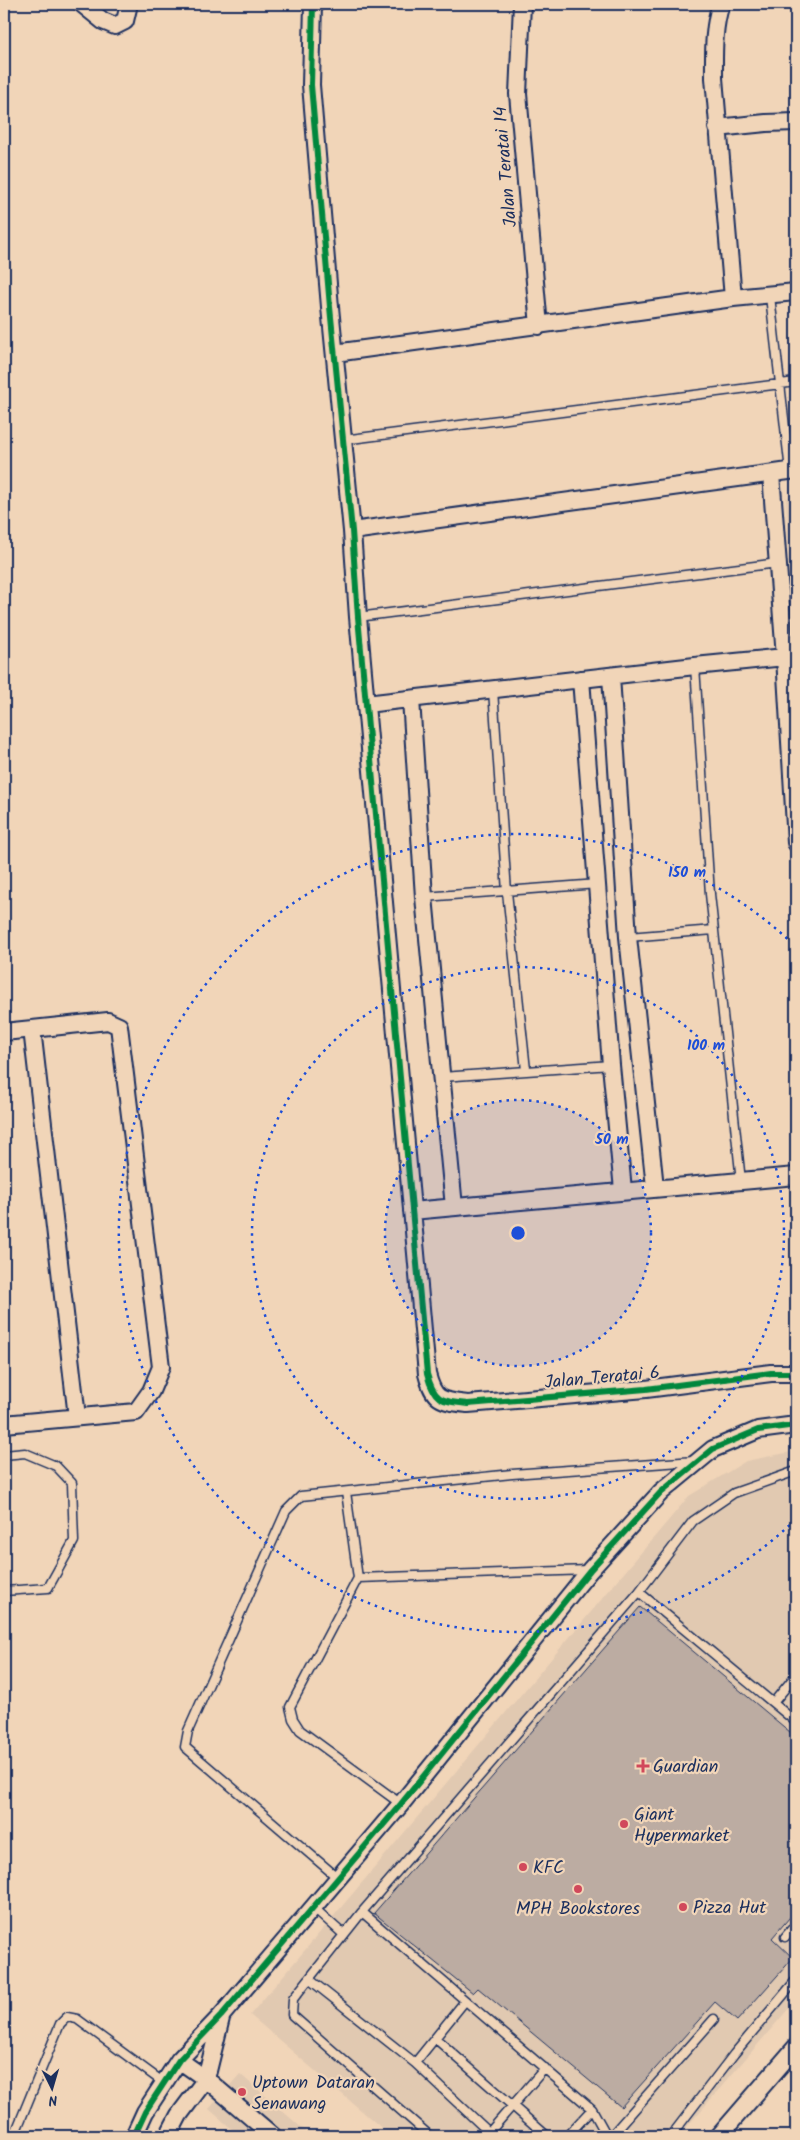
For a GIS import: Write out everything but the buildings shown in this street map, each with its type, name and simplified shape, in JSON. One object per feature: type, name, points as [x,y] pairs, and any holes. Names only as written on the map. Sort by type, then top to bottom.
[{"type":"street","points":[[82,4],[103,21],[115,26],[125,21],[129,4]]},
{"type":"street","points":[[313,4],[311,85],[412,1211],[655,1187],[796,1176]]},
{"type":"street","name":"Jalan Teratai 14","points":[[522,4],[518,94],[539,326]]},
{"type":"street","points":[[721,4],[714,46],[717,128],[733,298]]},
{"type":"street","points":[[717,128],[796,122]]},
{"type":"street","points":[[335,353],[733,298],[770,296],[796,292]]},
{"type":"street","points":[[352,531],[793,471]]},
{"type":"street","points":[[771,474],[785,657],[796,843]]},
{"type":"street","points":[[366,704],[785,657]]},
{"type":"street","points":[[611,676],[628,937],[655,1187]]},
{"type":"street","points":[[581,679],[611,1065],[623,1190]]},
{"type":"street","points":[[412,700],[424,897],[454,1207]]},
{"type":"street","points":[[4,1032],[108,1021],[119,1026],[161,1367],[150,1392],[136,1412],[4,1424]]},
{"type":"street","points":[[32,1029],[76,1417]]},
{"type":"street","name":"Jalan Teratai 6","points":[[412,1211],[427,1374],[431,1391],[446,1401],[468,1404],[646,1389],[771,1373],[796,1373]]},
{"type":"street","points":[[134,2136],[145,2112],[179,2060],[221,2016],[401,1804],[590,1570],[661,1492],[713,1449],[758,1430],[796,1424]]},
{"type":"street","points":[[168,2136],[179,2115],[206,2079],[221,2016]]},
{"type":"street","points":[[719,2136],[796,2047]]},
{"type":"street","points":[[179,2060],[206,2079],[273,2136]]},
{"type":"lane","points":[[770,296],[780,384],[793,471]]},
{"type":"lane","points":[[343,440],[796,382]]},
{"type":"lane","points":[[358,617],[778,563]]},
{"type":"lane","points":[[695,666],[714,930],[741,1181]]},
{"type":"lane","points":[[494,690],[507,892],[526,1070]]},
{"type":"lane","points":[[424,897],[598,884]]},
{"type":"lane","points":[[628,937],[714,930]]},
{"type":"lane","points":[[442,1077],[611,1065]]},
{"type":"lane","points":[[4,1455],[25,1453],[56,1466],[72,1483],[74,1541],[48,1588],[4,1591]]},
{"type":"lane","points":[[338,1878],[185,1747],[185,1743],[286,1511],[301,1496],[512,1474],[699,1460]]},
{"type":"lane","points":[[430,2136],[292,2015],[293,1999],[362,1912],[639,1592],[693,1521],[734,1493],[796,1471]]},
{"type":"lane","points":[[346,1492],[358,1578],[290,1707],[293,1719],[300,1730],[401,1804]]},
{"type":"lane","points":[[358,1578],[590,1570]]},
{"type":"lane","points":[[639,1592],[796,1722]]},
{"type":"lane","points":[[773,1703],[796,1675]]},
{"type":"lane","points":[[313,1907],[344,1934]]},
{"type":"lane","points":[[362,1912],[592,2109],[607,2136]]},
{"type":"lane","points":[[785,1937],[796,1924]]},
{"type":"lane","points":[[309,1979],[415,2063],[489,2135],[544,2068]]},
{"type":"lane","points":[[671,2136],[734,2054],[796,1980]]},
{"type":"lane","points":[[415,2063],[465,2001]]},
{"type":"lane","points":[[14,2136],[60,2024],[67,2018],[78,2019],[164,2083]]},
{"type":"lane","points":[[611,2136],[714,2019]]},
{"type":"lane","points":[[435,2038],[547,2136]]},
{"type":"lane","points":[[567,2136],[592,2109]]},
{"type":"shaded area","points":[[796,497],[796,643],[786,498]]},
{"type":"shaded area","points":[[796,1451],[796,2000],[679,2136],[391,2136],[250,2015],[689,1496],[746,1461]]},
{"type":"shaded area","name":"Uptown Dataran Senawang","points":[[240,2074],[311,2136],[240,2136],[209,2109]]},
{"type":"cycle path","points":[[313,4],[311,85],[427,1374],[430,1383],[436,1395],[440,1398],[451,1402],[468,1404],[646,1389],[771,1373],[796,1373]]},
{"type":"cycle path","points":[[134,2136],[145,2112],[179,2060],[221,2016],[401,1804],[590,1570],[661,1492],[713,1449],[758,1430],[796,1425]]},
{"type":"place","name":"Guardian","points":[[643,1766]]},
{"type":"place","name":"Giant Hypermarket","points":[[624,1824]]},
{"type":"place","name":"KFC","points":[[523,1867]]},
{"type":"place","name":"MPH Bookstores","points":[[578,1889]]},
{"type":"place","name":"Pizza Hut","points":[[683,1907]]},
{"type":"place","name":"Uptown Dataran Senawang","points":[[242,2092]]}]
